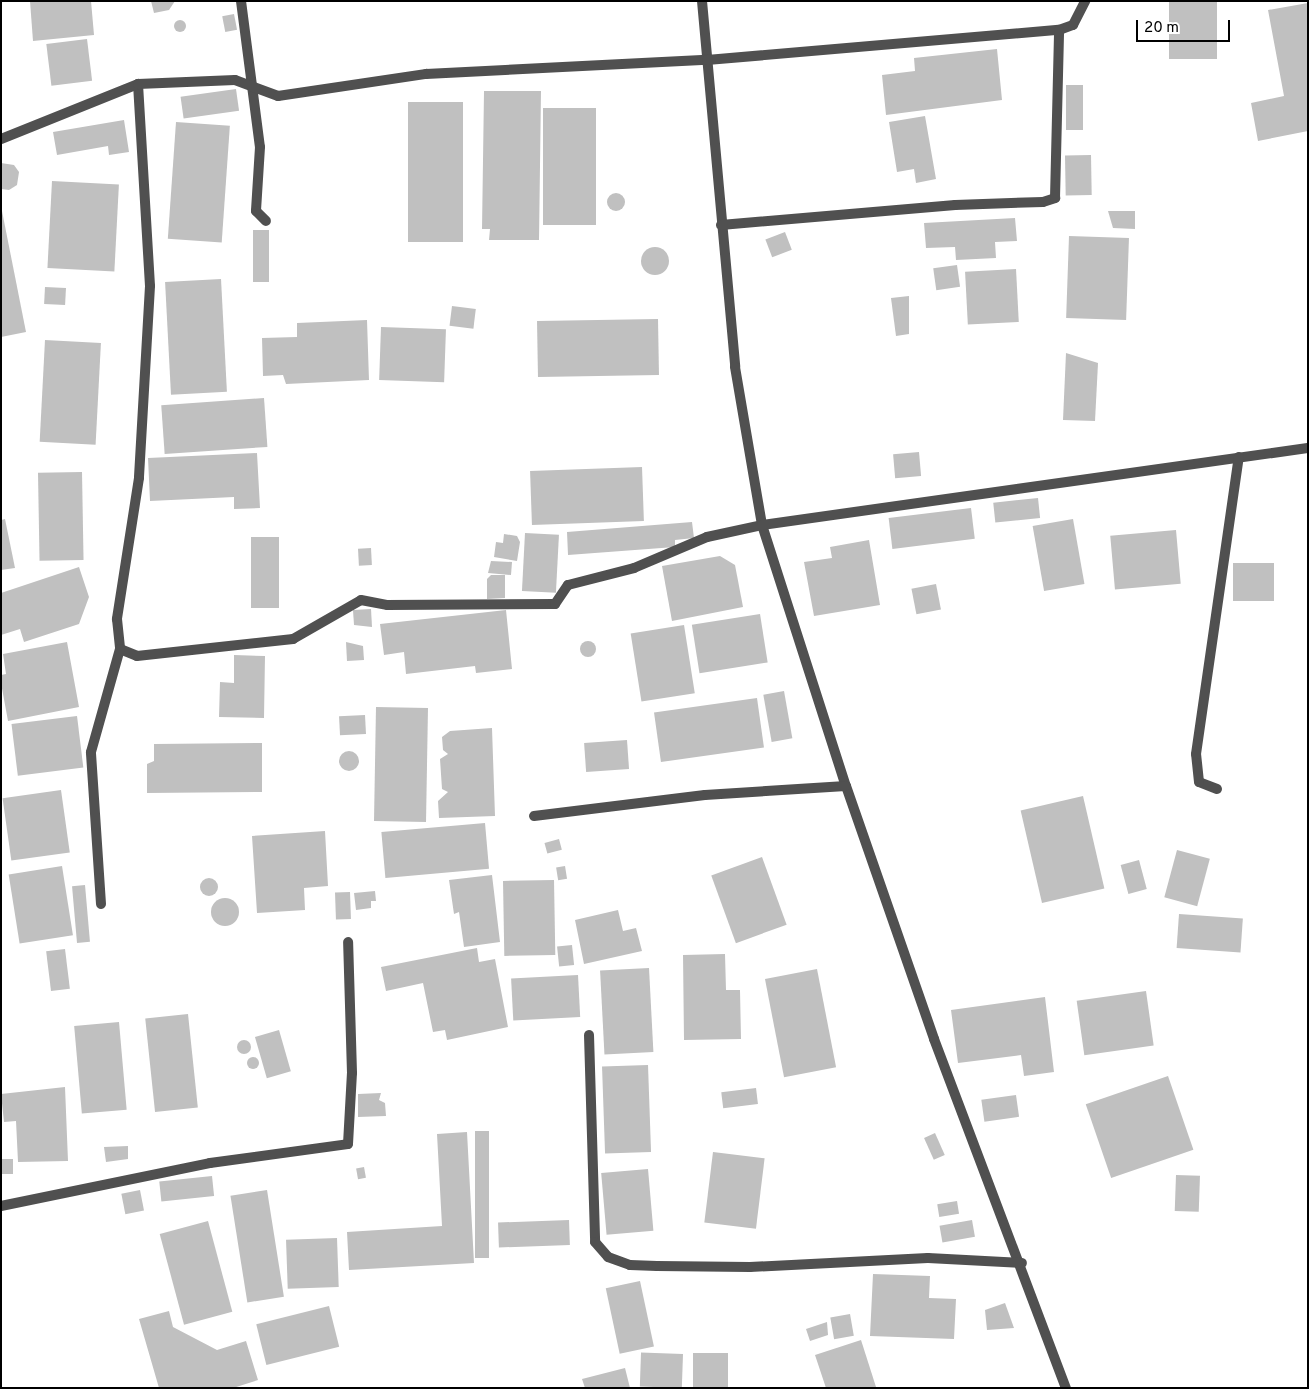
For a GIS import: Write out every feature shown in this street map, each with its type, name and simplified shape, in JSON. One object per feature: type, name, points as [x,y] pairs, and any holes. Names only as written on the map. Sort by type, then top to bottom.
[{"type":"street","points":[[241,1],[250,86],[260,147],[256,211],[266,221]]},
{"type":"street","points":[[702,1],[735,368],[762,525],[846,786],[934,1039],[1022,1263],[1066,1388]]},
{"type":"street","points":[[1,139],[138,84],[235,80],[278,96],[426,74],[706,60],[1059,30],[1073,25],[1085,1]]},
{"type":"street","points":[[721,225],[1054,198],[1059,30]]},
{"type":"street","points":[[101,904],[91,752],[120,649],[117,619],[139,478],[150,286],[138,84]]},
{"type":"street","points":[[120,649],[137,656],[151,656],[293,639],[361,600],[387,605],[555,604],[568,585],[634,568],[707,537],[762,525],[1308,448]]},
{"type":"street","points":[[1218,789],[1199,782],[1196,754],[1240,457]]},
{"type":"street","points":[[534,816],[705,795],[846,786]]},
{"type":"street","points":[[1,1206],[210,1163],[348,1144],[352,1074],[348,942]]},
{"type":"street","points":[[589,1035],[595,1242],[608,1257],[630,1265],[657,1266],[750,1267],[928,1258],[1022,1263]]},
{"type":"building","points":[[30,1],[91,1],[94,35],[33,41]]},
{"type":"building","points":[[151,1],[175,1],[169,10],[154,13]]},
{"type":"building","points":[[1169,1],[1217,1],[1217,59],[1169,59]]},
{"type":"building","points":[[1308,3],[1308,131],[1258,141],[1251,103],[1284,96],[1268,10]]},
{"type":"building","points":[[234,14],[237,30],[225,32],[222,16]]},
{"type":"building","points":[[178,20],[182,20],[186,26],[182,32],[178,32],[174,28],[174,24]]},
{"type":"building","points":[[87,39],[92,81],[51,86],[46,44]]},
{"type":"building","points":[[997,49],[1002,100],[886,115],[882,75],[915,71],[914,58]]},
{"type":"building","points":[[1066,85],[1083,85],[1083,130],[1066,130]]},
{"type":"building","points":[[236,89],[239,111],[184,119],[181,97]]},
{"type":"building","points":[[484,91],[541,91],[539,240],[489,240],[490,229],[482,229]]},
{"type":"building","points":[[408,102],[463,102],[463,242],[408,242]]},
{"type":"building","points":[[543,108],[596,108],[596,225],[543,225]]},
{"type":"building","points":[[925,116],[936,179],[916,183],[914,169],[897,172],[889,122]]},
{"type":"building","points":[[124,120],[129,152],[109,155],[108,146],[57,155],[53,132]]},
{"type":"building","points":[[176,122],[230,126],[222,242],[168,239]]},
{"type":"building","points":[[1065,155],[1091,155],[1092,195],[1066,195]]},
{"type":"building","points":[[1,163],[14,165],[19,172],[17,185],[9,190],[1,189]]},
{"type":"building","points":[[52,181],[119,185],[114,271],[47,268]]},
{"type":"building","points":[[616,193],[622,196],[625,202],[622,208],[616,211],[610,208],[607,202],[610,196]]},
{"type":"building","points":[[1,206],[26,332],[1,337]]},
{"type":"building","points":[[1108,211],[1135,211],[1135,229],[1113,228]]},
{"type":"building","points":[[1015,218],[1017,241],[995,242],[996,258],[956,260],[955,247],[926,248],[924,223]]},
{"type":"building","points":[[253,230],[269,230],[269,282],[253,282]]},
{"type":"building","points":[[785,232],[792,250],[772,257],[765,240]]},
{"type":"building","points":[[1069,236],[1129,238],[1126,320],[1066,318]]},
{"type":"building","points":[[655,247],[665,251],[669,261],[665,271],[655,275],[645,271],[641,261],[645,251]]},
{"type":"building","points":[[957,265],[960,287],[936,290],[933,268]]},
{"type":"building","points":[[1016,269],[1019,322],[968,325],[965,272]]},
{"type":"building","points":[[221,279],[227,392],[171,395],[165,282]]},
{"type":"building","points":[[45,287],[66,288],[65,305],[44,304]]},
{"type":"building","points":[[909,296],[909,334],[896,336],[891,298]]},
{"type":"building","points":[[452,306],[476,309],[473,329],[450,326]]},
{"type":"building","points":[[658,319],[659,375],[538,377],[537,321]]},
{"type":"building","points":[[367,320],[369,380],[286,384],[283,375],[263,376],[262,338],[297,337],[297,323]]},
{"type":"building","points":[[381,327],[446,329],[444,382],[379,380]]},
{"type":"building","points":[[45,340],[101,343],[96,445],[40,442]]},
{"type":"building","points":[[1066,353],[1098,363],[1095,421],[1063,420]]},
{"type":"building","points":[[264,398],[267,447],[165,454],[161,405]]},
{"type":"building","points":[[919,452],[921,476],[895,478],[893,454]]},
{"type":"building","points":[[257,453],[260,508],[234,509],[234,497],[150,501],[148,458]]},
{"type":"building","points":[[642,467],[644,521],[532,525],[530,471]]},
{"type":"building","points":[[82,472],[84,560],[40,561],[38,473]]},
{"type":"building","points":[[1038,498],[1040,518],[995,523],[993,503]]},
{"type":"building","points":[[971,508],[975,539],[892,549],[889,518]]},
{"type":"building","points":[[5,519],[15,568],[1,570],[1,520]]},
{"type":"building","points":[[1073,519],[1084,584],[1044,591],[1033,526]]},
{"type":"building","points":[[692,522],[694,538],[675,540],[675,547],[568,555],[567,532]]},
{"type":"building","points":[[1176,530],[1181,584],[1115,590],[1110,536]]},
{"type":"building","points":[[525,533],[559,535],[556,593],[522,591]]},
{"type":"building","points":[[504,534],[517,536],[520,542],[517,561],[494,557],[496,542],[503,543]]},
{"type":"building","points":[[251,537],[279,537],[279,608],[251,608]]},
{"type":"building","points":[[869,540],[880,605],[814,616],[804,562],[832,558],[830,547]]},
{"type":"building","points":[[371,548],[372,565],[359,566],[358,549]]},
{"type":"building","points":[[720,556],[735,565],[743,607],[672,621],[662,566]]},
{"type":"building","points":[[491,561],[512,562],[511,575],[488,573]]},
{"type":"building","points":[[1233,563],[1274,563],[1274,601],[1233,601]]},
{"type":"building","points":[[79,567],[89,597],[79,624],[24,642],[20,629],[1,635],[1,593]]},
{"type":"building","points":[[491,575],[505,575],[505,598],[487,599],[487,579]]},
{"type":"building","points":[[936,584],[941,610],[916,614],[911,589]]},
{"type":"building","points":[[371,609],[372,627],[354,625],[353,610]]},
{"type":"building","points":[[506,610],[512,669],[476,673],[475,666],[406,674],[404,652],[384,655],[380,624]]},
{"type":"building","points":[[760,614],[768,662],[700,673],[692,625]]},
{"type":"building","points":[[684,625],[695,693],[641,702],[631,633]]},
{"type":"building","points":[[588,641],[594,643],[596,649],[594,655],[588,657],[582,655],[580,649],[582,643]]},
{"type":"building","points":[[67,642],[79,707],[8,721],[1,683],[1,675],[6,674],[3,654]]},
{"type":"building","points":[[346,642],[363,646],[364,660],[347,661]]},
{"type":"building","points":[[234,655],[265,656],[264,718],[219,717],[220,682],[234,683]]},
{"type":"building","points":[[784,691],[792,738],[772,742],[763,695]]},
{"type":"building","points":[[757,698],[764,748],[661,762],[654,712]]},
{"type":"building","points":[[376,707],[428,708],[426,822],[374,821]]},
{"type":"building","points":[[365,715],[366,734],[340,735],[339,716]]},
{"type":"building","points":[[77,716],[83,768],[18,776],[11,724]]},
{"type":"building","points":[[492,728],[495,816],[439,818],[438,801],[448,792],[442,789],[440,759],[448,754],[443,750],[442,737],[450,731]]},
{"type":"building","points":[[627,740],[629,769],[586,772],[584,743]]},
{"type":"building","points":[[262,743],[262,792],[147,793],[147,764],[154,761],[154,744]]},
{"type":"building","points":[[345,751],[353,751],[359,757],[359,765],[353,771],[345,771],[339,765],[339,757]]},
{"type":"building","points":[[61,790],[70,852],[11,861],[3,798]]},
{"type":"building","points":[[1083,796],[1104,889],[1042,903],[1021,810]]},
{"type":"building","points":[[485,823],[489,869],[385,878],[381,832]]},
{"type":"building","points":[[325,831],[328,886],[304,888],[305,910],[257,913],[252,836]]},
{"type":"building","points":[[559,839],[562,850],[547,854],[545,843]]},
{"type":"building","points":[[1177,850],[1210,859],[1197,906],[1164,897]]},
{"type":"building","points":[[762,857],[787,925],[736,943],[711,875]]},
{"type":"building","points":[[1139,860],[1147,889],[1128,894],[1121,865]]},
{"type":"building","points":[[62,866],[73,935],[20,944],[9,874]]},
{"type":"building","points":[[565,866],[567,879],[558,880],[556,867]]},
{"type":"building","points":[[492,875],[500,942],[464,947],[459,912],[454,914],[449,880]]},
{"type":"building","points":[[209,878],[215,881],[218,887],[215,893],[209,896],[203,893],[200,887],[203,881]]},
{"type":"building","points":[[554,880],[555,955],[504,956],[503,881]]},
{"type":"building","points":[[85,885],[90,942],[77,943],[72,886]]},
{"type":"building","points":[[375,891],[376,901],[371,901],[371,908],[356,910],[354,893]]},
{"type":"building","points":[[350,892],[351,919],[336,920],[335,893]]},
{"type":"building","points":[[225,898],[235,902],[239,912],[235,922],[225,926],[215,922],[211,912],[215,902]]},
{"type":"building","points":[[618,910],[623,931],[636,928],[642,951],[584,964],[575,920]]},
{"type":"building","points":[[1179,914],[1243,918],[1240,952],[1177,948]]},
{"type":"building","points":[[572,945],[574,965],[559,966],[557,947]]},
{"type":"building","points":[[477,948],[479,962],[495,959],[508,1027],[447,1040],[445,1030],[433,1032],[423,983],[386,991],[381,967]]},
{"type":"building","points":[[65,949],[70,989],[51,991],[46,951]]},
{"type":"building","points":[[725,954],[726,990],[740,990],[741,1039],[684,1040],[683,955]]},
{"type":"building","points":[[649,968],[653,1052],[604,1054],[600,971]]},
{"type":"building","points":[[817,969],[836,1067],[784,1077],[765,979]]},
{"type":"building","points":[[578,975],[580,1017],[513,1020],[511,979]]},
{"type":"building","points":[[1146,991],[1154,1045],[1084,1055],[1077,1001]]},
{"type":"building","points":[[1045,997],[1054,1072],[1024,1076],[1021,1055],[958,1063],[951,1010]]},
{"type":"building","points":[[188,1014],[198,1107],[155,1112],[145,1018]]},
{"type":"building","points":[[119,1022],[127,1110],[82,1114],[74,1026]]},
{"type":"building","points":[[279,1030],[291,1071],[267,1078],[255,1037]]},
{"type":"building","points":[[241,1040],[247,1040],[251,1047],[247,1054],[241,1054],[237,1050],[237,1044]]},
{"type":"building","points":[[255,1057],[258,1058],[258,1068],[251,1069],[248,1068],[247,1061],[248,1058]]},
{"type":"building","points":[[648,1065],[651,1152],[605,1154],[602,1067]]},
{"type":"building","points":[[1168,1076],[1193,1150],[1111,1178],[1086,1104]]},
{"type":"building","points":[[65,1087],[68,1161],[18,1162],[16,1121],[4,1122],[1,1094]]},
{"type":"building","points":[[756,1088],[758,1104],[723,1108],[721,1092]]},
{"type":"building","points":[[381,1093],[379,1100],[385,1103],[386,1116],[358,1117],[358,1094]]},
{"type":"building","points":[[1016,1095],[1019,1117],[984,1122],[981,1100]]},
{"type":"building","points":[[475,1131],[489,1131],[489,1258],[475,1258]]},
{"type":"building","points":[[467,1132],[474,1263],[349,1270],[347,1232],[442,1226],[437,1134]]},
{"type":"building","points":[[935,1133],[945,1155],[934,1160],[924,1138]]},
{"type":"building","points":[[128,1146],[128,1159],[106,1162],[104,1147]]},
{"type":"building","points":[[713,1152],[765,1158],[756,1229],[704,1222]]},
{"type":"building","points":[[1,1159],[13,1159],[13,1174],[1,1174]]},
{"type":"building","points":[[364,1167],[366,1178],[358,1179],[356,1168]]},
{"type":"building","points":[[648,1169],[653,1231],[607,1235],[601,1173]]},
{"type":"building","points":[[1176,1175],[1200,1176],[1199,1212],[1175,1211]]},
{"type":"building","points":[[212,1176],[214,1196],[161,1201],[159,1182]]},
{"type":"building","points":[[140,1190],[144,1211],[125,1214],[121,1194]]},
{"type":"building","points":[[267,1190],[284,1297],[247,1302],[230,1196]]},
{"type":"building","points":[[957,1201],[959,1214],[939,1217],[937,1204]]},
{"type":"building","points":[[569,1220],[570,1245],[499,1247],[498,1222]]},
{"type":"building","points":[[972,1220],[975,1237],[942,1242],[940,1226]]},
{"type":"building","points":[[208,1221],[232,1312],[184,1325],[160,1234]]},
{"type":"building","points":[[337,1238],[339,1287],[288,1289],[286,1240]]},
{"type":"building","points":[[873,1274],[930,1276],[929,1298],[956,1299],[954,1339],[870,1336]]},
{"type":"building","points":[[640,1281],[654,1347],[620,1354],[606,1288]]},
{"type":"building","points":[[1005,1303],[1014,1328],[987,1330],[985,1310]]},
{"type":"building","points":[[329,1306],[339,1347],[266,1365],[256,1324]]},
{"type":"building","points":[[169,1311],[173,1327],[217,1350],[246,1341],[258,1380],[233,1388],[159,1388],[139,1319]]},
{"type":"building","points":[[850,1314],[854,1336],[834,1339],[830,1317]]},
{"type":"building","points":[[827,1322],[828,1335],[810,1341],[806,1329]]},
{"type":"building","points":[[861,1340],[876,1387],[826,1388],[815,1355]]},
{"type":"building","points":[[641,1353],[683,1354],[682,1388],[640,1387]]},
{"type":"building","points":[[693,1353],[728,1353],[728,1388],[693,1388]]},
{"type":"building","points":[[625,1368],[630,1388],[585,1388],[582,1379]]}]
